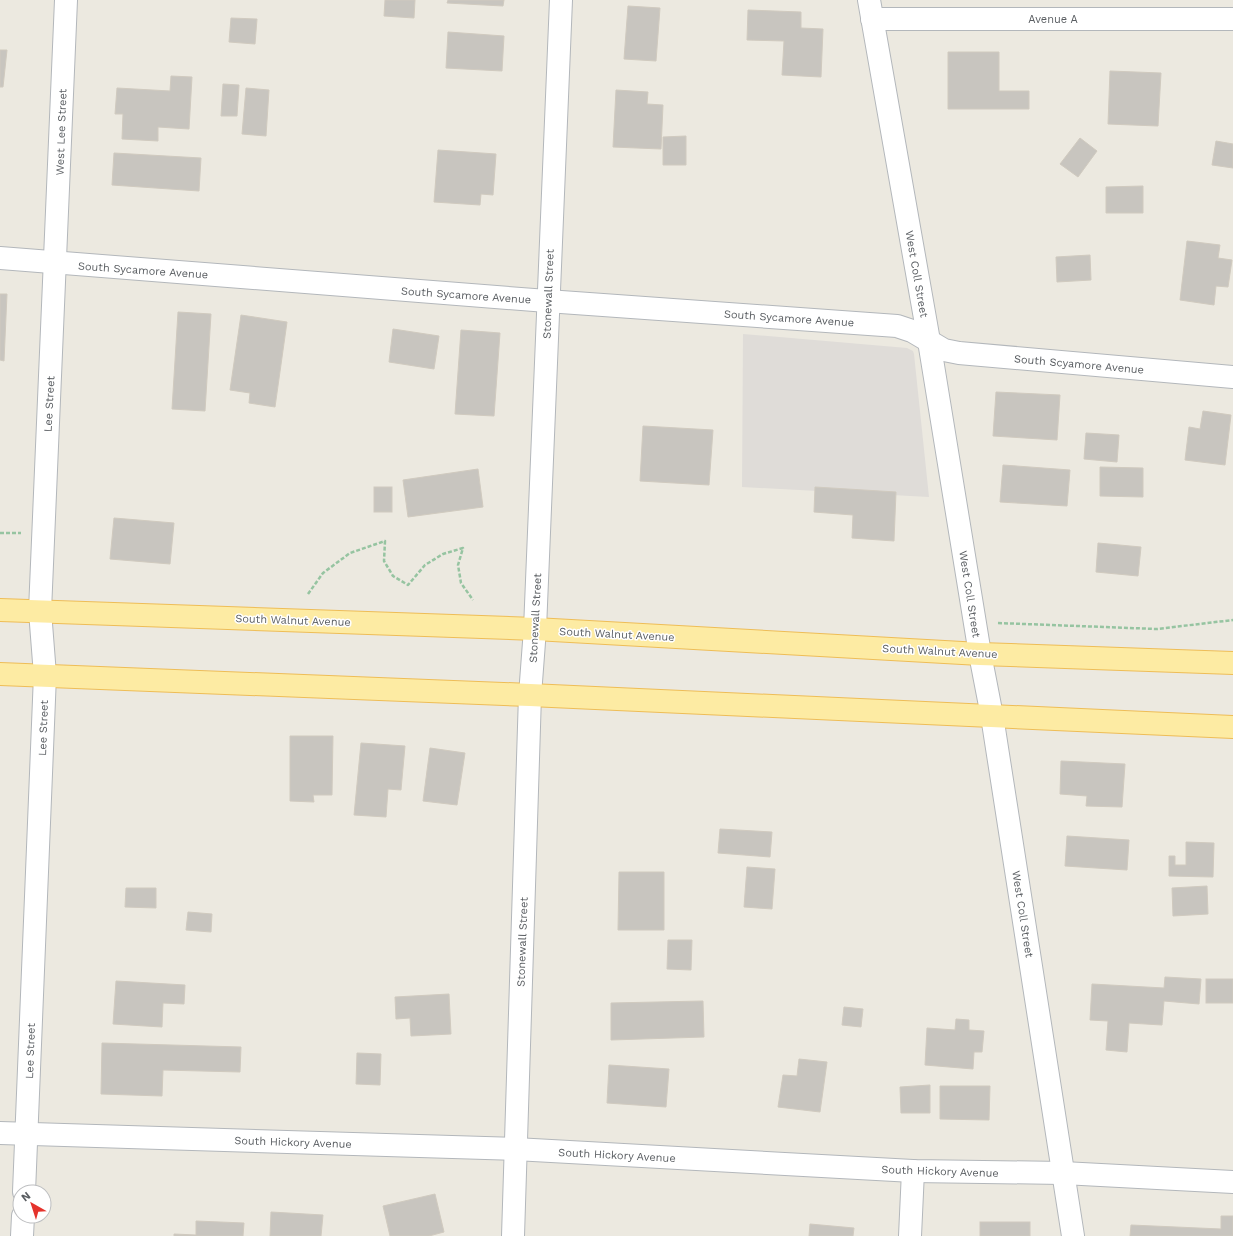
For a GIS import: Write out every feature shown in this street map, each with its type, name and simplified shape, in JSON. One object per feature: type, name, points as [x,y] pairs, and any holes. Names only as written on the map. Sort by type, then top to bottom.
[{"type":"main road","name":"South Walnut Avenue","points":[[0,610],[535,629],[980,654],[1233,663]]},
{"type":"main road","points":[[0,674],[530,695],[1233,727]]},
{"type":"street","name":"West Lee Street","points":[[55,263],[66,0]]},
{"type":"street","name":"Stonewall Street","points":[[513,1236],[530,695],[535,629],[547,301],[561,0]]},
{"type":"street","name":"Avenue A","points":[[871,9],[1233,19]]},
{"type":"street","name":"West Coll Street","points":[[871,9],[929,341],[980,654],[992,716],[1073,1236]]},
{"type":"street","name":"South Sycamore Avenue","points":[[0,258],[547,301],[897,326],[912,331],[929,341]]},
{"type":"street","name":"Lee Street","points":[[24,1184],[45,675],[40,611],[55,263]]},
{"type":"street","name":"South Scyamore Avenue","points":[[929,341],[944,350],[959,353],[1233,377]]},
{"type":"street","name":"South Hickory Avenue","points":[[0,1133],[515,1149],[913,1171],[1063,1173],[1233,1182]]},
{"type":"street","points":[[910,1236],[913,1171]]},
{"type":"street","points":[[22,1236],[23,1224]]},
{"type":"path","points":[[308,594],[323,573],[350,553],[385,541],[384,561],[393,576],[408,585],[425,565],[443,554],[463,548],[458,565],[461,583],[473,600]]},
{"type":"path","points":[[975,622],[1157,630],[1233,620]]},
{"type":"shaded area","points":[[743,334],[907,348],[913,351],[929,497],[742,487]]},
{"type":"building","points":[[385,0],[415,0],[414,18],[384,16]]},
{"type":"building","points":[[448,0],[504,0],[503,6],[447,3]]},
{"type":"building","points":[[628,6],[660,8],[656,61],[624,59]]},
{"type":"building","points":[[748,10],[801,12],[801,28],[823,29],[821,77],[782,75],[784,41],[747,40]]},
{"type":"building","points":[[231,18],[257,19],[255,44],[229,42]]},
{"type":"building","points":[[448,32],[504,36],[502,71],[446,68]]},
{"type":"building","points":[[0,50],[7,50],[3,87],[0,87]]},
{"type":"building","points":[[948,52],[999,52],[999,91],[1029,91],[1029,109],[948,109]]},
{"type":"building","points":[[1110,71],[1161,73],[1158,126],[1108,124]]},
{"type":"building","points":[[171,76],[192,77],[189,129],[158,127],[158,141],[122,139],[123,114],[115,114],[117,88],[170,91]]},
{"type":"building","points":[[223,84],[239,85],[237,116],[221,116]]},
{"type":"building","points":[[246,88],[269,90],[266,136],[242,134]]},
{"type":"building","points":[[616,90],[648,92],[647,104],[663,105],[661,149],[613,147]]},
{"type":"building","points":[[686,136],[686,165],[663,165],[663,137]]},
{"type":"building","points":[[1080,138],[1097,151],[1078,177],[1060,164]]},
{"type":"building","points":[[1216,141],[1233,144],[1233,168],[1212,165]]},
{"type":"building","points":[[438,150],[496,154],[493,195],[481,194],[480,205],[434,202]]},
{"type":"building","points":[[114,153],[201,158],[199,191],[112,185]]},
{"type":"building","points":[[1143,186],[1143,213],[1106,213],[1106,187]]},
{"type":"building","points":[[1187,241],[1220,245],[1218,258],[1232,260],[1228,287],[1216,286],[1214,305],[1180,300]]},
{"type":"building","points":[[1090,255],[1091,280],[1057,282],[1056,257]]},
{"type":"building","points":[[0,294],[7,294],[4,361],[0,360]]},
{"type":"building","points":[[178,312],[211,314],[205,411],[172,409]]},
{"type":"building","points":[[241,315],[287,322],[275,407],[249,403],[250,393],[230,390]]},
{"type":"building","points":[[393,329],[439,336],[434,369],[389,362]]},
{"type":"building","points":[[461,330],[500,333],[494,416],[455,414]]},
{"type":"building","points":[[996,392],[1060,395],[1057,440],[993,436]]},
{"type":"building","points":[[1203,411],[1231,415],[1225,465],[1185,460],[1189,427],[1200,429]]},
{"type":"building","points":[[643,426],[713,430],[709,485],[640,481]]},
{"type":"building","points":[[1086,433],[1119,435],[1117,462],[1084,459]]},
{"type":"building","points":[[1003,465],[1070,470],[1067,506],[1000,502]]},
{"type":"building","points":[[1100,467],[1143,468],[1143,497],[1100,496]]},
{"type":"building","points":[[478,469],[483,507],[408,517],[403,480]]},
{"type":"building","points":[[374,487],[392,487],[392,512],[374,512]]},
{"type":"building","points":[[815,487],[896,492],[894,541],[852,538],[853,515],[814,512]]},
{"type":"building","points":[[114,518],[174,523],[170,564],[110,559]]},
{"type":"building","points":[[1098,543],[1141,547],[1138,576],[1096,572]]},
{"type":"building","points":[[290,736],[333,736],[332,795],[313,795],[314,802],[290,801]]},
{"type":"building","points":[[361,743],[405,746],[401,790],[388,789],[386,817],[354,815]]},
{"type":"building","points":[[430,748],[465,753],[457,805],[423,801]]},
{"type":"building","points":[[1061,761],[1125,764],[1122,807],[1086,806],[1087,796],[1060,794]]},
{"type":"building","points":[[720,829],[772,832],[770,857],[718,853]]},
{"type":"building","points":[[1067,836],[1129,840],[1127,870],[1065,866]]},
{"type":"building","points":[[1186,842],[1214,843],[1213,877],[1169,876],[1169,856],[1175,856],[1175,865],[1186,865]]},
{"type":"building","points":[[747,867],[775,869],[772,909],[744,907]]},
{"type":"building","points":[[619,872],[664,872],[664,930],[618,930]]},
{"type":"building","points":[[1207,886],[1208,914],[1173,916],[1172,888]]},
{"type":"building","points":[[126,888],[156,888],[156,908],[125,907]]},
{"type":"building","points":[[188,912],[212,914],[211,932],[186,930]]},
{"type":"building","points":[[668,940],[692,940],[691,970],[667,969]]},
{"type":"building","points":[[1165,977],[1201,979],[1199,1004],[1164,1001],[1162,1025],[1129,1023],[1127,1052],[1106,1050],[1108,1021],[1090,1020],[1092,984],[1164,988]]},
{"type":"building","points":[[1206,979],[1233,979],[1233,1003],[1206,1003]]},
{"type":"building","points":[[116,981],[185,985],[184,1004],[163,1003],[162,1027],[113,1024]]},
{"type":"building","points":[[449,994],[451,1034],[411,1036],[410,1018],[396,1019],[395,997]]},
{"type":"building","points":[[703,1001],[704,1037],[611,1040],[611,1003]]},
{"type":"building","points":[[844,1007],[863,1009],[861,1027],[842,1025]]},
{"type":"building","points":[[956,1019],[969,1020],[969,1030],[984,1031],[982,1052],[974,1052],[973,1069],[925,1065],[927,1028],[955,1030]]},
{"type":"building","points":[[102,1043],[241,1047],[240,1072],[163,1070],[162,1096],[101,1094]]},
{"type":"building","points":[[357,1053],[381,1054],[380,1085],[356,1084]]},
{"type":"building","points":[[799,1059],[827,1062],[820,1112],[778,1107],[783,1075],[797,1076]]},
{"type":"building","points":[[609,1065],[669,1069],[666,1107],[607,1103]]},
{"type":"building","points":[[930,1085],[930,1113],[901,1113],[900,1087]]},
{"type":"building","points":[[940,1086],[990,1086],[989,1120],[940,1119]]},
{"type":"building","points":[[435,1194],[444,1232],[429,1236],[390,1236],[383,1206]]},
{"type":"building","points":[[271,1212],[323,1215],[321,1236],[270,1236]]},
{"type":"building","points":[[1221,1216],[1233,1216],[1233,1236],[1130,1236],[1131,1225],[1221,1229]]},
{"type":"building","points":[[196,1221],[244,1223],[243,1236],[174,1236],[174,1234],[196,1235]]},
{"type":"building","points":[[980,1222],[1030,1222],[1030,1236],[980,1236]]},
{"type":"building","points":[[810,1224],[854,1228],[853,1236],[809,1236]]}]
